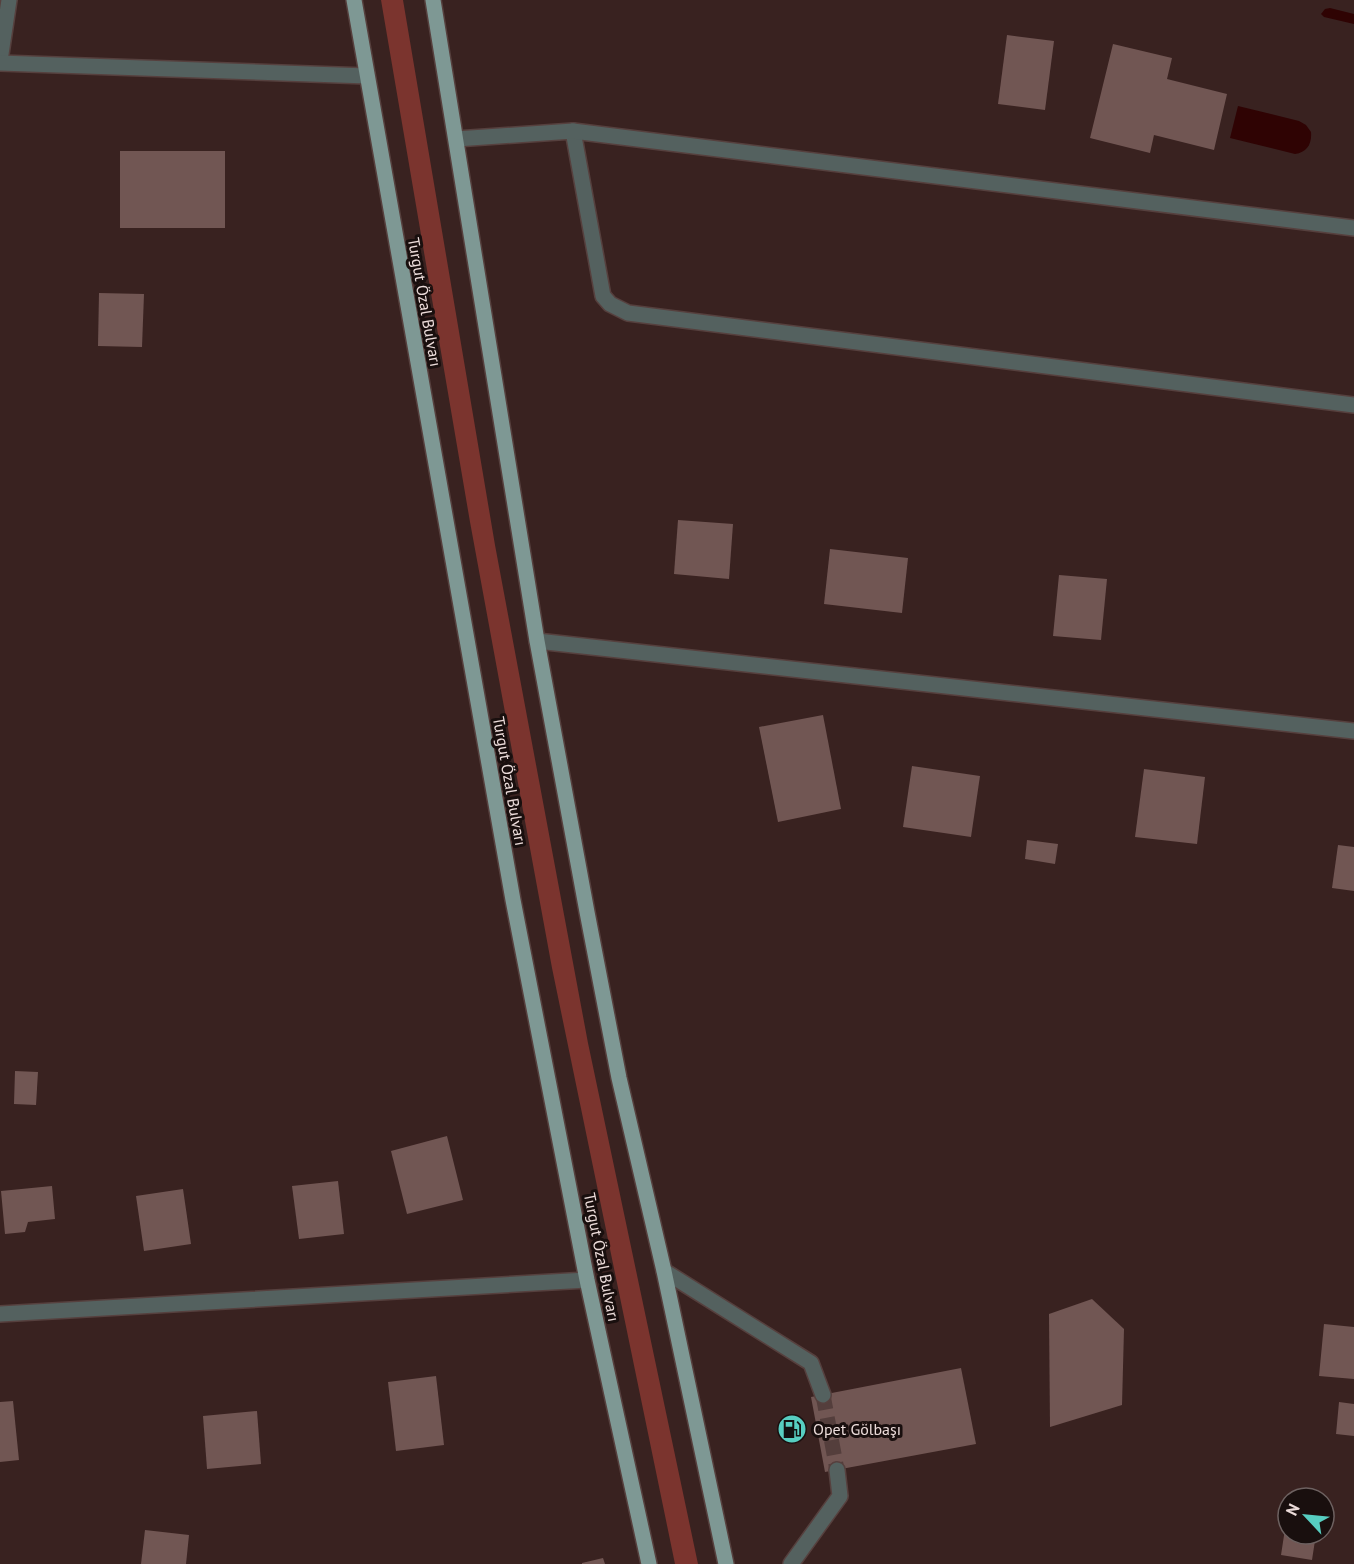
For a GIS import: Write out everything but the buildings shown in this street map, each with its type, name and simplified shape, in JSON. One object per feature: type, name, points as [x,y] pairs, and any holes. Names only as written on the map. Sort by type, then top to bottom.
[{"type":"main road","name":"Turgut Özal Bulvarı","points":[[354,0],[503,843],[587,1280],[649,1564]]},
{"type":"main road","points":[[433,0],[537,640],[586,912],[617,1067],[664,1271],[726,1564]]},
{"type":"street","points":[[9,0],[0,62],[367,76]]},
{"type":"street","points":[[456,139],[573,131],[1354,228]]},
{"type":"street","points":[[573,131],[603,296],[619,310],[628,313],[1354,405]]},
{"type":"street","points":[[537,640],[1354,731]]},
{"type":"street","points":[[664,1271],[811,1363],[823,1395]]},
{"type":"street","points":[[0,1314],[587,1280]]},
{"type":"street","points":[[791,1564],[840,1496],[837,1470]]},
{"type":"shaded area","points":[[381,0],[403,0],[495,545],[588,1043],[698,1564],[675,1564],[552,968],[470,522]]},
{"type":"shaded area","points":[[1330,8],[1354,14],[1354,24],[1324,17],[1321,14],[1325,9]]},
{"type":"shaded area","points":[[1238,106],[1299,121],[1306,125],[1311,132],[1308,147],[1295,154],[1230,138]]},
{"type":"tunnel","points":[[823,1395],[837,1470]]},
{"type":"place","name":"Opet Gölbaşı","points":[[792,1429]]}]
